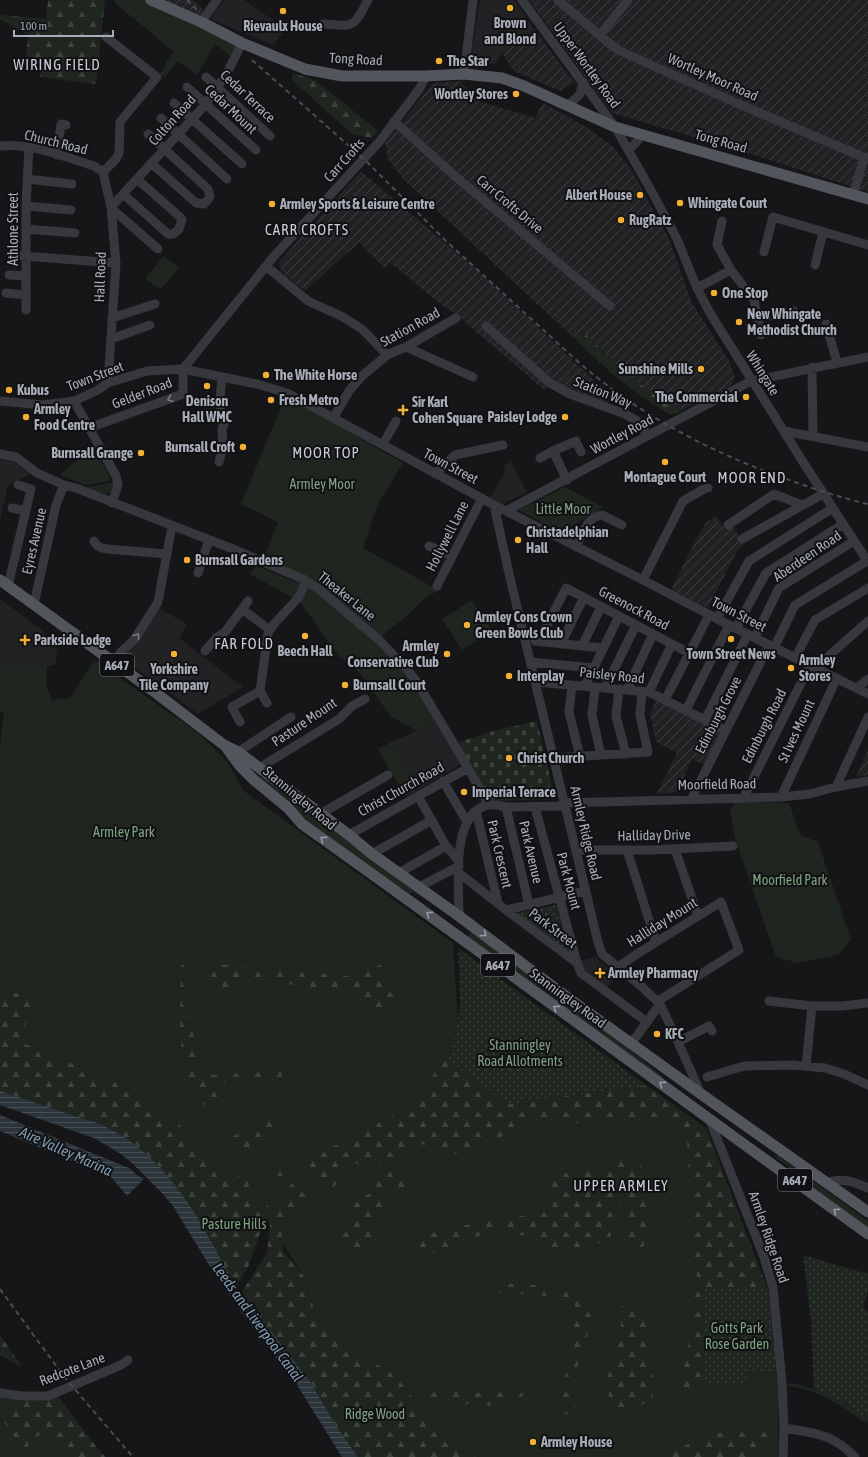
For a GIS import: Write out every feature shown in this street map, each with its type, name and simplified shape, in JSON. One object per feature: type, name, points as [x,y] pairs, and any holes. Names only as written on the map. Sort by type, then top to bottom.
[{"type":"main road","name":"Tong Road","points":[[152,0],[201,22],[242,43],[305,69],[342,76],[426,76],[464,74],[502,78],[524,86],[615,127],[868,199]]},
{"type":"main road","name":"Stanningley Road","points":[[4,583],[114,662],[224,745],[238,752],[372,854],[460,917],[631,1044],[868,1212]]},
{"type":"main road","name":"Stanningley Road","points":[[224,745],[240,766],[254,780],[288,808],[302,824],[868,1234]]},
{"type":"main road","points":[[446,927],[448,919],[460,917],[463,931],[457,935]]},
{"type":"main road","points":[[684,1082],[693,1106]]},
{"type":"main road","points":[[700,1094],[720,1116],[721,1127]]},
{"type":"main road","points":[[777,1148],[772,1156],[773,1159],[792,1172],[800,1184]]},
{"type":"street","points":[[201,22],[217,0]]},
{"type":"street","points":[[323,24],[348,26],[356,22],[368,0]]},
{"type":"street","points":[[464,74],[473,0]]},
{"type":"street","name":"Upper Wortley Road","points":[[522,0],[615,127]]},
{"type":"street","name":"Wortley Moor Road","points":[[558,0],[620,51],[866,159]]},
{"type":"street","points":[[600,35],[628,0]]},
{"type":"street","points":[[103,172],[116,159],[119,153],[120,122],[157,77],[106,37]]},
{"type":"street","name":"Colton Road","points":[[111,207],[206,104],[218,88],[242,43]]},
{"type":"street","name":"Carr Crofts","points":[[183,369],[266,266],[380,141],[420,88],[426,76]]},
{"type":"street","name":"Cedar Terrace","points":[[206,77],[270,136]]},
{"type":"street","points":[[568,106],[580,94],[582,82]]},
{"type":"street","name":"Cedar Mount","points":[[187,87],[256,150]]},
{"type":"street","points":[[174,103],[242,164]]},
{"type":"street","points":[[162,118],[227,180]]},
{"type":"street","name":"Carr Crofts Drive","points":[[394,121],[455,176],[610,306]]},
{"type":"street","points":[[58,155],[61,124],[66,125]]},
{"type":"street","name":"Whingate","points":[[615,127],[677,239],[697,288],[710,314],[751,381],[867,561]]},
{"type":"street","points":[[148,134],[208,189],[210,193],[208,201],[204,204],[196,203],[151,163]]},
{"type":"street","points":[[629,150],[643,135]]},
{"type":"street","name":"Church Road","points":[[0,146],[11,145],[58,155],[94,166],[103,172]]},
{"type":"street","name":"Athlone Street","points":[[26,310],[26,206],[29,148]]},
{"type":"street","points":[[853,195],[866,159]]},
{"type":"street","name":"Hall Road","points":[[103,172],[111,207],[116,263],[108,383]]},
{"type":"street","points":[[27,179],[72,184]]},
{"type":"street","points":[[123,194],[168,234],[172,234],[179,229],[182,224],[180,217],[137,179]]},
{"type":"street","points":[[26,206],[71,210]]},
{"type":"street","points":[[111,207],[158,249]]},
{"type":"street","points":[[764,252],[773,217],[868,245]]},
{"type":"street","points":[[722,222],[717,245],[731,270],[754,300],[761,336]]},
{"type":"street","points":[[26,229],[75,233]]},
{"type":"street","points":[[815,265],[823,232]]},
{"type":"street","points":[[10,255],[116,263]]},
{"type":"street","points":[[266,266],[308,301],[343,317],[362,329],[387,355]]},
{"type":"street","points":[[697,288],[731,270]]},
{"type":"street","points":[[8,275],[26,276]]},
{"type":"street","points":[[6,294],[26,295]]},
{"type":"street","points":[[112,318],[155,304]]},
{"type":"street","points":[[758,318],[794,311]]},
{"type":"street","name":"Station Road","points":[[334,417],[349,391],[361,377],[387,355],[406,347],[456,318]]},
{"type":"street","points":[[826,324],[837,362]]},
{"type":"street","points":[[111,339],[150,326]]},
{"type":"street","name":"Station Way","points":[[486,326],[547,374],[557,388],[625,414],[636,421],[648,435]]},
{"type":"street","points":[[406,347],[473,377]]},
{"type":"street","name":"Wortley Road","points":[[506,511],[567,480],[648,435],[751,381],[812,367],[868,357]]},
{"type":"street","points":[[812,367],[813,436]]},
{"type":"street","name":"Town Street","points":[[0,401],[43,405],[74,401],[96,391],[108,383],[147,371],[183,369],[264,385],[287,393],[334,417],[435,474],[494,505],[643,580],[732,627],[868,694]]},
{"type":"street","name":"Gelder Road","points":[[90,429],[96,425],[183,394],[183,369]]},
{"type":"street","points":[[219,462],[223,447],[222,429],[226,419],[221,415],[220,400],[222,377]]},
{"type":"street","points":[[74,401],[116,476],[118,485],[112,503]]},
{"type":"street","points":[[383,444],[396,421]]},
{"type":"street","points":[[784,431],[868,447]]},
{"type":"street","points":[[540,458],[576,441],[581,452]]},
{"type":"street","points":[[435,474],[455,455],[502,445]]},
{"type":"street","points":[[553,451],[567,480]]},
{"type":"street","name":"Theaker Lane","points":[[0,454],[16,457],[37,473],[64,485],[76,488],[209,540],[306,581],[320,590],[379,640],[417,682],[488,805]]},
{"type":"street","points":[[4,583],[26,512],[31,489],[18,485]]},
{"type":"street","name":"Eyres Avenue","points":[[34,604],[56,505],[64,485]]},
{"type":"street","points":[[643,580],[683,501],[708,488]]},
{"type":"street","points":[[728,525],[774,494],[802,505]]},
{"type":"street","points":[[742,539],[823,494]]},
{"type":"street","name":"Hollywell Lane","points":[[437,586],[482,498]]},
{"type":"street","name":"Armley Ridge Road","points":[[494,505],[585,891],[602,954],[659,1002],[690,1068],[700,1094]]},
{"type":"street","points":[[12,508],[26,512]]},
{"type":"street","points":[[665,700],[689,653],[749,561],[833,508]]},
{"type":"street","points":[[576,547],[585,529],[593,518],[602,515],[622,525]]},
{"type":"street","points":[[686,710],[732,627],[766,573],[843,524]]},
{"type":"street","points":[[114,662],[134,640],[156,607],[160,597],[172,526]]},
{"type":"street","points":[[198,573],[209,540]]},
{"type":"street","points":[[94,541],[96,545],[101,548],[167,554]]},
{"type":"street","name":"Aberdeen Road","points":[[705,720],[780,588],[854,541]]},
{"type":"street","points":[[429,546],[452,556]]},
{"type":"street","name":"Edinburgh Grove","points":[[692,798],[725,730],[796,605],[867,561]]},
{"type":"street","points":[[267,703],[260,691],[266,642],[270,630],[299,597],[306,581]]},
{"type":"street","name":"Greenock Road","points":[[539,641],[566,588],[689,653]]},
{"type":"street","points":[[795,658],[815,620],[868,588]]},
{"type":"street","points":[[561,644],[584,597]]},
{"type":"street","points":[[205,651],[216,637],[225,632],[248,601]]},
{"type":"street","points":[[582,646],[601,606]]},
{"type":"street","points":[[242,609],[270,630]]},
{"type":"street","points":[[585,686],[619,616]]},
{"type":"street","points":[[813,666],[868,621]]},
{"type":"street","points":[[606,688],[636,625]]},
{"type":"street","points":[[626,754],[616,716],[623,690],[654,634]]},
{"type":"street","points":[[525,640],[603,648]]},
{"type":"street","points":[[554,758],[648,752],[640,715],[645,692],[672,644]]},
{"type":"street","points":[[531,662],[594,668]]},
{"type":"street","name":"Edinburgh Road","points":[[743,799],[813,666]]},
{"type":"street","name":"St Ives Mount","points":[[781,797],[837,678]]},
{"type":"street","points":[[857,688],[868,679]]},
{"type":"street","name":"Paisley Road","points":[[536,682],[645,692],[665,700],[725,730]]},
{"type":"street","points":[[572,685],[569,712],[580,757]]},
{"type":"street","points":[[595,687],[592,715],[601,755]]},
{"type":"street","points":[[240,722],[232,707],[260,691]]},
{"type":"street","name":"Pasture Mount","points":[[259,768],[339,720],[352,706],[365,699]]},
{"type":"street","points":[[238,752],[291,717]]},
{"type":"street","points":[[836,787],[868,717]]},
{"type":"street","name":"Christ Church Road","points":[[349,835],[468,768]]},
{"type":"street","points":[[320,814],[388,775]]},
{"type":"street","points":[[443,781],[467,822]]},
{"type":"street","name":"Moorfield Road","points":[[460,917],[459,866],[461,840],[467,822],[476,811],[488,805],[535,807],[565,804],[692,798],[743,799],[781,797],[809,794],[868,781]]},
{"type":"street","name":"Park Street","points":[[418,796],[459,866],[506,910],[577,963],[581,974],[646,1022]]},
{"type":"street","name":"Park Avenue","points":[[506,806],[529,905]]},
{"type":"street","name":"Park Mount","points":[[535,807],[558,898],[577,963]]},
{"type":"street","name":"Park Crescent","points":[[476,811],[498,903]]},
{"type":"street","points":[[372,854],[432,820]]},
{"type":"street","points":[[399,873],[446,846]]},
{"type":"street","name":"Halliday Drive","points":[[576,850],[676,849],[733,846]]},
{"type":"street","points":[[676,849],[698,916]]},
{"type":"street","points":[[627,850],[656,942]]},
{"type":"street","points":[[419,887],[459,866]]},
{"type":"street","points":[[506,910],[585,891]]},
{"type":"street","name":"Halliday Mount","points":[[618,967],[721,902],[739,950],[659,1002]]},
{"type":"street","points":[[631,1044],[659,1002]]},
{"type":"street","points":[[769,1002],[812,1006],[842,1006],[868,1003]]},
{"type":"street","points":[[806,1066],[812,1006]]},
{"type":"street","points":[[678,1042],[709,1026],[712,1031]]},
{"type":"street","points":[[707,1077],[744,1066],[775,1064],[825,1068],[844,1074],[868,1085]]},
{"type":"street","points":[[684,1082],[689,1074],[690,1068]]},
{"type":"street","name":"Armley Ridge Road","points":[[709,1118],[764,1257],[773,1288],[782,1383],[784,1428],[783,1457]]},
{"type":"street","name":"Armley Ridge Road","points":[[721,1127],[722,1149]]},
{"type":"street","points":[[827,1183],[835,1180],[844,1180],[868,1188]]},
{"type":"street","name":"Redcote Lane","points":[[0,1393],[48,1396],[121,1365],[128,1360]]},
{"type":"street","points":[[784,1428],[812,1433],[828,1438],[839,1443],[855,1457]]},
{"type":"shaded area","points":[[151,0],[193,0],[204,10],[201,13],[201,22]]},
{"type":"shaded area","points":[[224,0],[244,0],[286,29],[273,45],[210,19]]},
{"type":"shaded area","points":[[480,0],[514,0],[534,29],[502,53],[495,64],[470,62]]},
{"type":"shaded area","points":[[529,0],[868,0],[868,192],[748,153],[612,113]]},
{"type":"shaded area","points":[[534,29],[574,82],[561,91],[515,72],[502,53]]},
{"type":"shaded area","points":[[462,81],[462,84],[479,101],[535,118],[543,103],[588,128],[613,147],[631,169],[669,239],[691,301],[729,361],[735,377],[731,386],[682,410],[645,388],[616,365],[584,332],[576,340],[403,179],[388,159],[385,143],[433,83]]},
{"type":"shaded area","points":[[361,171],[480,273],[596,382],[614,394],[609,401],[605,403],[555,383],[544,390],[459,317],[434,299],[391,263],[384,268],[359,242],[305,291],[285,275],[281,270],[279,262]]},
{"type":"shaded area","points":[[0,459],[13,461],[30,474],[8,485],[0,521]]},
{"type":"shaded area","points":[[511,462],[527,492],[502,504],[490,498],[504,474],[505,465]]},
{"type":"shaded area","points":[[716,516],[726,531],[733,527],[745,545],[738,549],[708,608],[671,590],[698,536],[707,522]]},
{"type":"shaded area","name":"Parkside Lodge","points":[[0,599],[42,630],[57,649],[56,664],[47,667],[0,667]]},
{"type":"shaded area","name":"Yorkshire Tile Company","points":[[159,608],[187,624],[179,638],[243,687],[198,714],[122,658]]},
{"type":"shaded area","points":[[656,700],[722,732],[704,765],[692,759],[677,792],[657,794],[677,753],[656,742],[650,714]]},
{"type":"shaded area","points":[[436,721],[461,764],[406,797],[378,749]]},
{"type":"shaded area","points":[[868,750],[868,775],[856,777],[860,767]]},
{"type":"shaded area","points":[[596,957],[617,975],[607,987],[581,967],[579,961]]},
{"type":"green space","points":[[48,0],[105,0],[96,84],[40,77],[42,62],[26,62],[28,35],[0,19],[0,15],[46,19]]},
{"type":"green space","points":[[114,0],[151,0],[242,43],[234,59],[215,44],[197,75],[178,61],[165,77],[160,74],[173,51],[116,4]]},
{"type":"green space","points":[[293,73],[315,80],[378,131],[372,138],[352,134],[292,80]]},
{"type":"green space","points":[[164,256],[179,268],[160,290],[145,278]]},
{"type":"green space","points":[[584,332],[616,365],[645,388],[682,410],[671,415],[642,397],[610,372],[576,340]]},
{"type":"green space","name":"Armley Moor","points":[[285,397],[403,463],[377,506],[363,548],[438,590],[423,600],[409,614],[380,637],[323,587],[264,557],[278,522],[241,504]]},
{"type":"green space","points":[[91,453],[97,454],[110,477],[110,481],[85,485],[60,475],[71,465]]},
{"type":"green space","points":[[115,482],[112,491],[105,494],[88,488],[88,487]]},
{"type":"green space","name":"Little Moor","points":[[565,487],[603,507],[561,533],[519,510]]},
{"type":"green space","points":[[256,566],[317,592],[365,632],[406,674],[436,721],[416,730],[391,717],[361,674],[338,655],[300,602],[250,574]]},
{"type":"green space","name":"Armley Cons Crown Green Bowls Club","points":[[472,600],[492,631],[462,650],[442,619]]},
{"type":"green space","name":"Armley Park","points":[[94,660],[198,733],[228,763],[244,791],[453,943],[458,1020],[449,1060],[508,1104],[646,1085],[706,1128],[768,1290],[778,1393],[778,1457],[478,1457],[451,1448],[395,1375],[359,1353],[319,1323],[303,1275],[270,1224],[220,1171],[178,1123],[117,1083],[19,1041],[37,997],[0,990],[0,746],[4,713],[0,712],[0,667],[47,667],[46,686],[52,700],[70,698]]},
{"type":"green space","points":[[537,721],[555,799],[492,801],[458,742],[501,729]]},
{"type":"green space","points":[[392,742],[410,776],[397,783],[378,749]]},
{"type":"green space","points":[[261,778],[268,779],[275,784],[286,795],[422,897],[412,892],[410,894],[310,823],[260,781]]},
{"type":"green space","name":"Moorfield Park","points":[[735,802],[789,803],[800,835],[818,842],[851,940],[838,955],[798,963],[776,957],[735,838],[730,811]]},
{"type":"green space","points":[[556,905],[569,953],[517,913]]},
{"type":"green space","points":[[471,933],[630,1050],[662,1076],[663,1081],[467,937]]},
{"type":"green space","name":"Stanningley Road Allotments","points":[[458,948],[646,1085],[508,1104],[449,1060],[458,1020],[460,1001]]},
{"type":"green space","points":[[209,963],[358,977],[381,964],[386,982],[398,994],[396,1006],[380,1010],[348,991],[243,979],[236,989],[222,991],[210,985]]},
{"type":"green space","points":[[181,965],[188,965],[190,1014],[199,1072],[205,1075],[282,1071],[282,1077],[223,1083],[218,1106],[210,1112],[197,1096],[182,1060],[180,1018]]},
{"type":"green space","name":"Pasture Hills","points":[[0,990],[38,997],[19,1041],[117,1083],[178,1123],[220,1171],[234,1178],[241,1175],[246,1166],[256,1175],[251,1180],[246,1191],[251,1202],[258,1206],[265,1204],[272,1209],[262,1228],[248,1267],[236,1287],[211,1240],[183,1195],[149,1156],[128,1140],[100,1124],[0,1091]]},
{"type":"green space","points":[[441,1057],[449,1060],[508,1104],[646,1085],[706,1128],[768,1290],[707,1287],[704,1291],[703,1337],[705,1383],[687,1390],[675,1383],[686,1362],[697,1273],[693,1255],[687,1141],[667,1118],[621,1117],[587,1124],[540,1119],[472,1150],[444,1156],[423,1144],[395,1162],[349,1164],[337,1184],[325,1192],[317,1186],[307,1160],[415,1104],[427,1089]]},
{"type":"green space","points":[[277,1116],[283,1123],[251,1149],[255,1163],[263,1170],[285,1166],[289,1176],[271,1176],[256,1169],[233,1136]]},
{"type":"green space","points":[[777,1155],[868,1221],[868,1230],[808,1186],[793,1170],[776,1158]]},
{"type":"green space","points":[[610,1160],[640,1161],[652,1209],[650,1225],[642,1251],[628,1241],[626,1232],[631,1208],[628,1204],[622,1202],[615,1208],[612,1219],[603,1219],[602,1222],[610,1229],[611,1238],[605,1244],[597,1243],[586,1251],[552,1247],[532,1237],[520,1235],[508,1230],[459,1240],[444,1252],[426,1254],[409,1250],[409,1239],[474,1223],[541,1213],[552,1209],[553,1200],[547,1187],[559,1178],[562,1173],[575,1174],[587,1164],[601,1170]]},
{"type":"green space","points":[[384,1169],[400,1169],[406,1193],[398,1193],[392,1187],[386,1189],[382,1195],[366,1181]]},
{"type":"green space","name":"Ridge Wood","points":[[292,1183],[306,1189],[311,1203],[298,1214],[281,1218],[283,1251],[303,1275],[319,1323],[359,1353],[395,1375],[451,1448],[477,1457],[358,1457],[336,1426],[311,1383],[246,1299],[239,1296],[267,1253],[270,1224],[279,1202]]},
{"type":"green space","points":[[370,1193],[382,1202],[386,1210],[369,1223],[378,1242],[373,1250],[343,1245],[339,1238],[351,1225],[352,1213],[348,1208]]},
{"type":"green space","points":[[803,1255],[868,1274],[868,1291],[863,1307],[868,1312],[868,1418],[844,1403],[814,1388],[811,1322]]},
{"type":"green space","points":[[496,1283],[537,1285],[576,1292],[593,1301],[587,1337],[569,1397],[575,1406],[575,1414],[567,1415],[564,1413],[554,1400],[557,1393],[562,1393],[567,1370],[567,1362],[571,1352],[567,1342],[578,1316],[576,1307],[551,1297],[531,1294],[500,1293],[494,1290]]},
{"type":"green space","name":"Gotts Park Rose Garden","points":[[707,1287],[768,1290],[776,1372],[747,1370],[746,1385],[705,1383],[703,1337],[704,1291]]},
{"type":"green space","points":[[639,1302],[648,1327],[654,1385],[652,1403],[607,1409],[609,1393],[608,1375],[621,1331],[620,1307]]},
{"type":"green space","points":[[0,1335],[22,1367],[0,1355]]},
{"type":"green space","points":[[788,1384],[798,1384],[815,1390],[814,1388],[844,1403],[868,1418],[868,1422],[864,1422],[846,1409],[819,1394],[788,1386]]},
{"type":"green space","points":[[424,1387],[469,1393],[487,1393],[517,1389],[524,1395],[512,1402],[497,1406],[465,1404],[443,1399],[424,1398],[421,1393]]},
{"type":"green space","points":[[0,1396],[46,1400],[90,1439],[105,1457],[0,1457]]},
{"type":"green space","points":[[58,1396],[105,1457],[76,1457],[50,1430],[29,1440],[27,1451],[22,1455],[14,1437],[4,1422],[5,1416],[12,1412],[7,1397],[32,1400]]},
{"type":"green space","points":[[734,1431],[769,1431],[768,1443],[758,1452],[759,1457],[657,1457],[714,1433]]},
{"type":"water","name":"Leeds and Liverpool Canal","points":[[0,1091],[100,1124],[128,1140],[149,1156],[183,1195],[211,1240],[236,1287],[235,1290],[239,1296],[246,1299],[311,1383],[336,1426],[358,1457],[342,1457],[297,1385],[241,1312],[237,1303],[214,1273],[173,1206],[163,1194],[121,1154],[94,1138],[0,1105]]},
{"type":"water","name":"Aire Valley Marina","points":[[0,1115],[131,1169],[144,1179],[127,1196],[112,1178],[0,1131]]},
{"type":"railway","points":[[187,0],[200,13]]},
{"type":"railway","points":[[252,60],[366,161],[446,241],[575,359],[621,396],[645,412],[721,453],[775,475],[833,495],[868,504]]},
{"type":"railway","points":[[0,1289],[66,1379],[133,1457]]},
{"type":"place","name":"Brown and Blond","points":[[510,8]]},
{"type":"place","name":"Rievaulx House","points":[[283,11]]},
{"type":"place","name":"The Star","points":[[439,61]]},
{"type":"place","name":"Wortley Stores","points":[[516,94]]},
{"type":"place","name":"Albert House","points":[[640,195]]},
{"type":"place","name":"Whingate Court","points":[[680,203]]},
{"type":"place","name":"Armley Sports & Leisure Centre","points":[[272,204]]},
{"type":"place","name":"RugRatz","points":[[621,220]]},
{"type":"place","name":"One Stop","points":[[714,293]]},
{"type":"place","name":"New Whingate Methodist Church","points":[[739,322]]},
{"type":"place","name":"Sunshine Mills","points":[[701,369]]},
{"type":"place","name":"The White Horse","points":[[266,375]]},
{"type":"place","name":"Denison Hall WMC","points":[[207,386]]},
{"type":"place","name":"Kubus","points":[[9,390]]},
{"type":"place","name":"The Commercial","points":[[746,397]]},
{"type":"place","name":"Fresh Metro","points":[[271,400]]},
{"type":"place","name":"Sir Karl Cohen Square","points":[[403,410]]},
{"type":"place","name":"Armley Food Centre","points":[[26,417]]},
{"type":"place","name":"Paisley Lodge","points":[[565,417]]},
{"type":"place","name":"Burnsall Croft","points":[[243,447]]},
{"type":"place","name":"Burnsall Grange","points":[[141,453]]},
{"type":"place","name":"Montague Court","points":[[665,462]]},
{"type":"place","name":"Christadelphian Hall","points":[[518,540]]},
{"type":"place","name":"Burnsall Gardens","points":[[187,560]]},
{"type":"place","name":"Armley Cons Crown Green Bowls Club","points":[[467,625]]},
{"type":"place","name":"Beech Hall","points":[[305,636]]},
{"type":"place","name":"Town Street News","points":[[731,639]]},
{"type":"place","name":"Parkside Lodge","points":[[25,640]]},
{"type":"place","name":"Yorkshire Tile Company","points":[[174,654]]},
{"type":"place","name":"Armley Conservative Club","points":[[447,654]]},
{"type":"place","name":"Armley Stores","points":[[791,668]]},
{"type":"place","name":"Interplay","points":[[509,676]]},
{"type":"place","name":"Burnsall Court","points":[[345,685]]},
{"type":"place","name":"Christ Church","points":[[509,758]]},
{"type":"place","name":"Imperial Terrace","points":[[464,792]]},
{"type":"place","name":"Armley Pharmacy","points":[[600,973]]},
{"type":"place","name":"KFC","points":[[657,1034]]},
{"type":"place","name":"Armley House","points":[[533,1442]]},
{"type":"district","name":"WIRING FIELD","points":[[57,64]]},
{"type":"district","name":"CARR CROFTS","points":[[307,229]]},
{"type":"district","name":"MOOR TOP","points":[[326,452]]},
{"type":"district","name":"MOOR END","points":[[752,477]]},
{"type":"district","name":"FAR FOLD","points":[[244,643]]},
{"type":"district","name":"UPPER ARMLEY","points":[[621,1185]]}]
